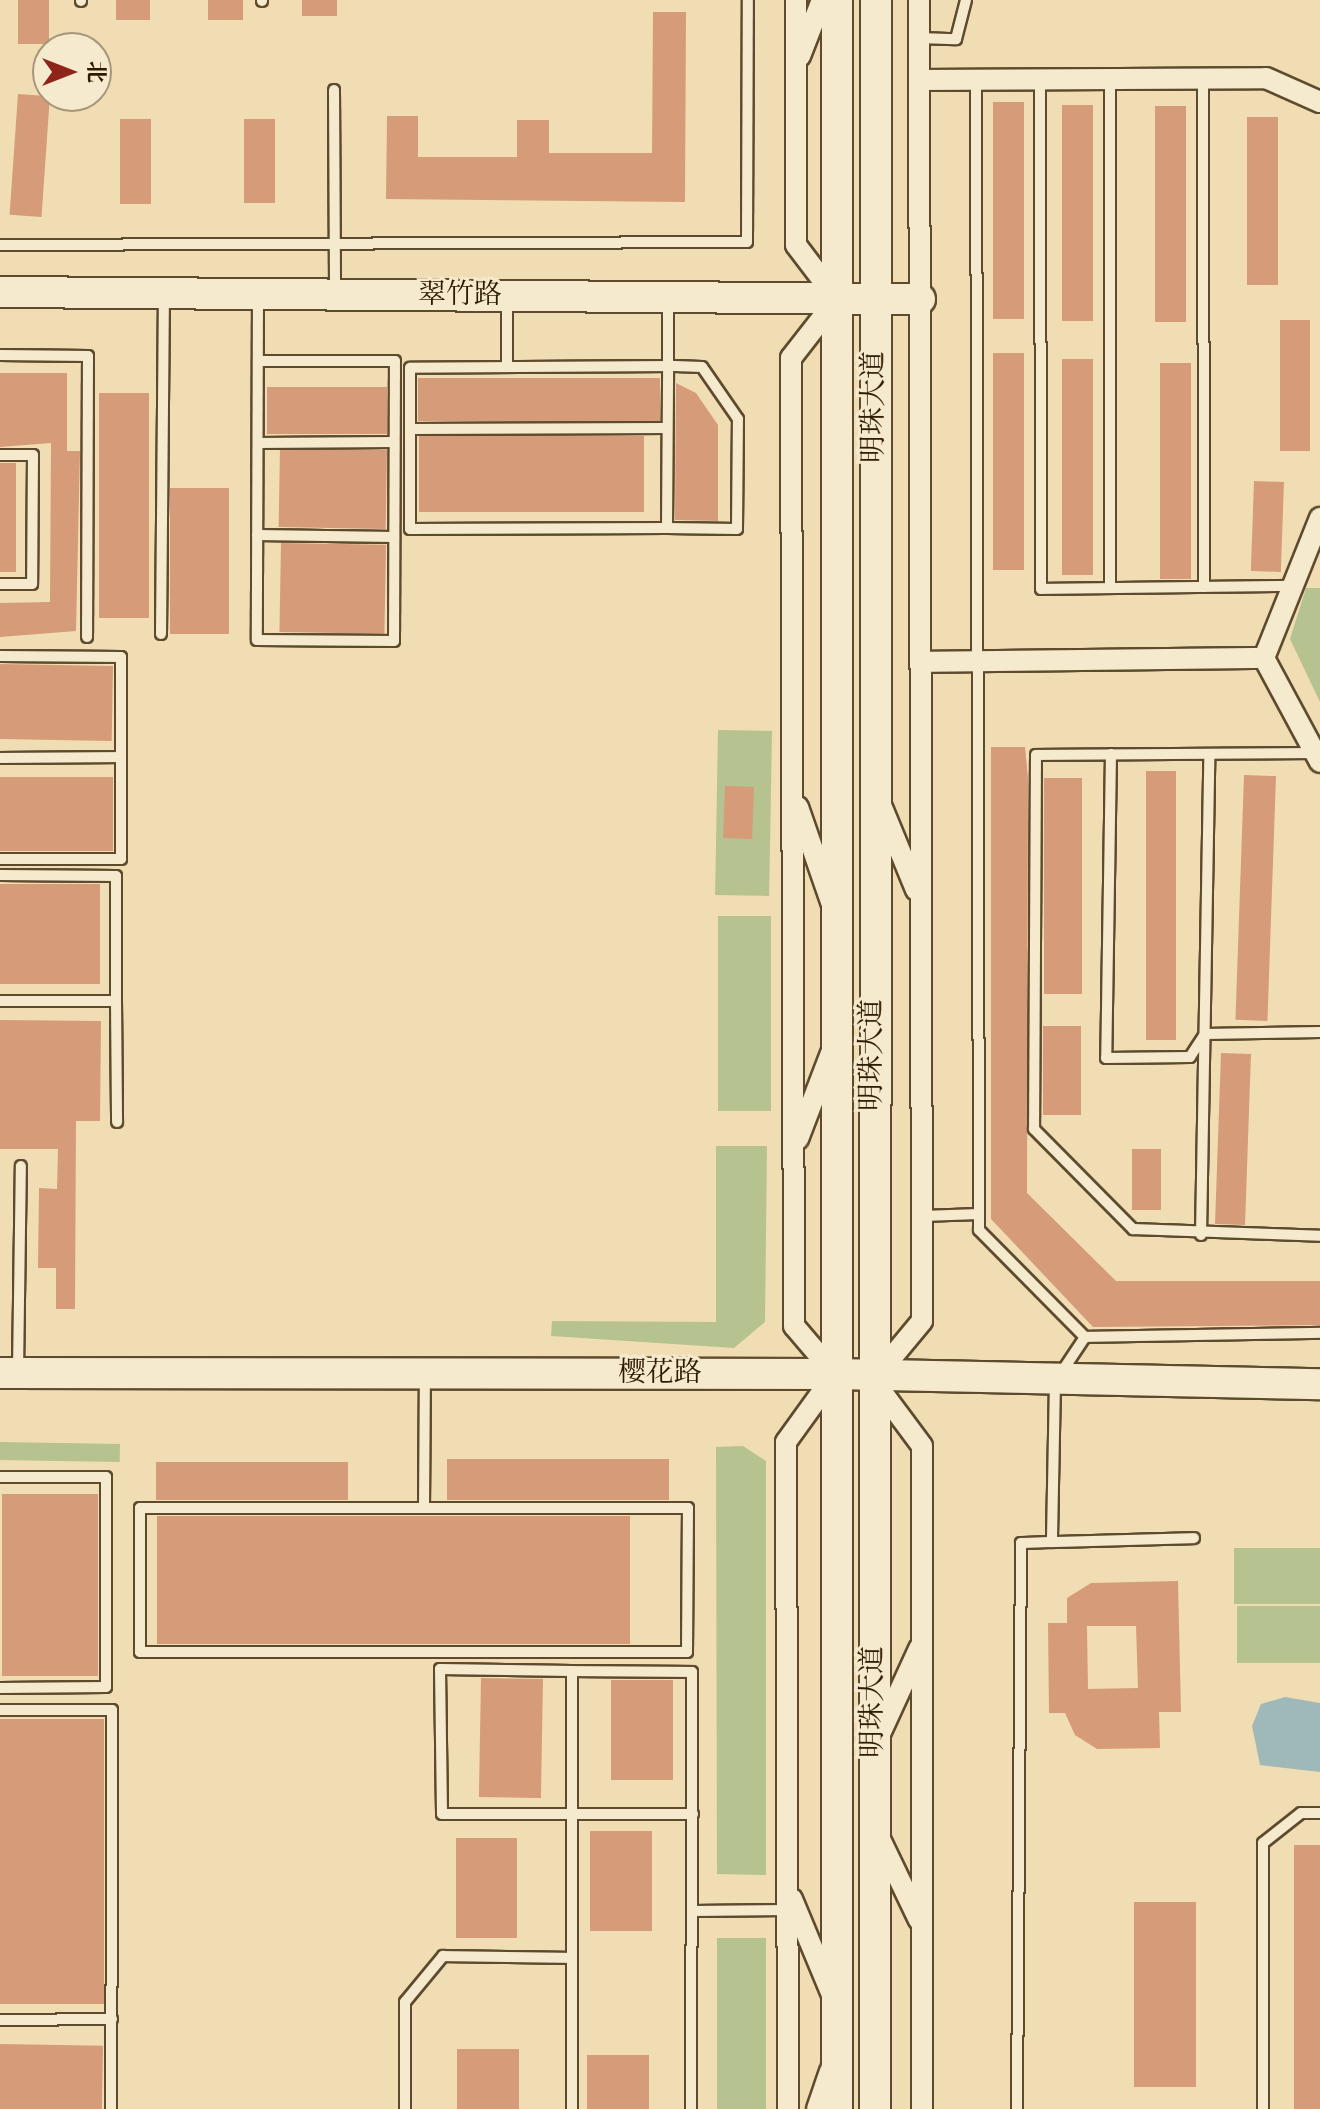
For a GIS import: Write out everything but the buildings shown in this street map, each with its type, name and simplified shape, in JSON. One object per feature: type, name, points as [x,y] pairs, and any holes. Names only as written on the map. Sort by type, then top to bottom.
[{"type":"main road","name":"明珠大道","points":[[837,0],[837,2109]]},
{"type":"main road","name":"明珠大道","points":[[875,2109],[873,1189],[876,0]]},
{"type":"main road","name":"翠竹路","points":[[0,292],[920,299]]},
{"type":"main road","points":[[836,509],[848,483],[865,484],[874,509]]},
{"type":"main road","points":[[835,1187],[845,1210],[861,1209],[873,1189]]},
{"type":"main road","name":"樱花路","points":[[9,1373],[835,1374],[873,1380],[1320,1384]]},
{"type":"main road","points":[[836,1602],[848,1586],[860,1586],[873,1604]]},
{"type":"street","points":[[788,2109],[786,1442],[835,1374],[794,1326],[791,358],[837,299],[796,245],[796,0]]},
{"type":"street","points":[[796,65],[822,0]]},
{"type":"street","points":[[919,0],[922,1321],[873,1380],[922,1446],[922,2109]]},
{"type":"street","points":[[919,80],[1266,78],[1320,102]]},
{"type":"street","points":[[1316,758],[1264,658],[1320,518]]},
{"type":"street","points":[[921,662],[1264,658]]},
{"type":"street","points":[[874,789],[921,901]]},
{"type":"street","points":[[792,792],[836,916]]},
{"type":"street","points":[[793,1152],[836,1041]]},
{"type":"street","points":[[874,1747],[922,1642]]},
{"type":"street","points":[[874,1826],[922,1927]]},
{"type":"street","points":[[787,1888],[837,2005]]},
{"type":"street","points":[[817,2109],[837,2052]]},
{"type":"lane","points":[[0,245],[747,242],[748,0]]},
{"type":"lane","points":[[919,38],[956,39],[966,0]]},
{"type":"lane","points":[[1040,79],[1041,589],[1293,586]]},
{"type":"lane","points":[[1110,79],[1110,588]]},
{"type":"lane","points":[[1203,79],[1204,587]]},
{"type":"lane","points":[[976,80],[975,661],[979,1230],[1085,1337],[1320,1333]]},
{"type":"lane","points":[[334,90],[335,295]]},
{"type":"lane","points":[[161,634],[164,293]]},
{"type":"lane","points":[[258,294],[257,640],[394,641],[395,361],[258,361]]},
{"type":"lane","points":[[506,296],[507,367]]},
{"type":"lane","points":[[667,528],[668,297]]},
{"type":"lane","points":[[0,355],[88,356],[87,637]]},
{"type":"lane","points":[[507,367],[702,367],[738,419],[737,529],[410,529],[410,368],[507,367]]},
{"type":"lane","points":[[410,429],[667,428]]},
{"type":"lane","points":[[258,443],[394,442]]},
{"type":"lane","points":[[0,455],[33,455],[32,584],[0,584]]},
{"type":"lane","points":[[257,535],[394,537]]},
{"type":"lane","points":[[0,656],[121,657],[121,859],[0,859]]},
{"type":"lane","points":[[1111,754],[1106,1058],[1190,1057],[1205,1034]]},
{"type":"lane","points":[[1201,1235],[1209,754]]},
{"type":"lane","points":[[1316,758],[1209,754],[1036,755],[1034,1129],[1133,1229],[1201,1235],[1320,1236]]},
{"type":"lane","points":[[0,758],[121,757]]},
{"type":"lane","points":[[0,875],[116,876],[117,1122]]},
{"type":"lane","points":[[0,1001],[116,1001]]},
{"type":"lane","points":[[1205,1034],[1320,1032]]},
{"type":"lane","points":[[9,1373],[21,1166]]},
{"type":"lane","points":[[922,1216],[979,1214]]},
{"type":"lane","points":[[1052,1542],[1055,1382],[1085,1337]]},
{"type":"lane","points":[[424,1508],[425,1373]]},
{"type":"lane","points":[[0,1477],[106,1477],[106,1687],[0,1688]]},
{"type":"lane","points":[[140,1508],[424,1508],[688,1508],[687,1652],[140,1652],[140,1508]]},
{"type":"lane","points":[[1017,2109],[1021,1543],[1194,1538]]},
{"type":"lane","points":[[691,2109],[693,1911],[693,1814],[692,1672],[440,1669],[442,1814],[693,1814]]},
{"type":"lane","points":[[572,1671],[572,2109]]},
{"type":"lane","points":[[0,1710],[112,1710],[111,2109]]},
{"type":"lane","points":[[1263,2109],[1263,1843],[1301,1813],[1320,1813]]},
{"type":"lane","points":[[693,1911],[787,1910]]},
{"type":"lane","points":[[405,2109],[405,2002],[443,1956],[572,1958]]},
{"type":"lane","points":[[0,2020],[112,2019]]},
{"type":"green space","points":[[1306,588],[1320,588],[1320,702],[1290,639]]},
{"type":"green space","points":[[718,730],[772,731],[769,896],[715,895]]},
{"type":"green space","points":[[718,916],[771,916],[771,1111],[718,1111]]},
{"type":"green space","points":[[716,1146],[767,1146],[765,1322],[734,1348],[551,1336],[552,1321],[716,1322]]},
{"type":"green space","points":[[0,1442],[120,1444],[120,1462],[0,1460]]},
{"type":"green space","points":[[743,1446],[766,1461],[766,1875],[717,1874],[716,1447]]},
{"type":"green space","points":[[1234,1548],[1320,1548],[1320,1604],[1234,1604]]},
{"type":"green space","points":[[1237,1606],[1320,1606],[1320,1663],[1237,1663]]},
{"type":"green space","points":[[717,1938],[766,1938],[766,2109],[717,2109]]},
{"type":"water","points":[[1285,1697],[1320,1703],[1320,1772],[1260,1765],[1252,1726],[1261,1704]]}]
